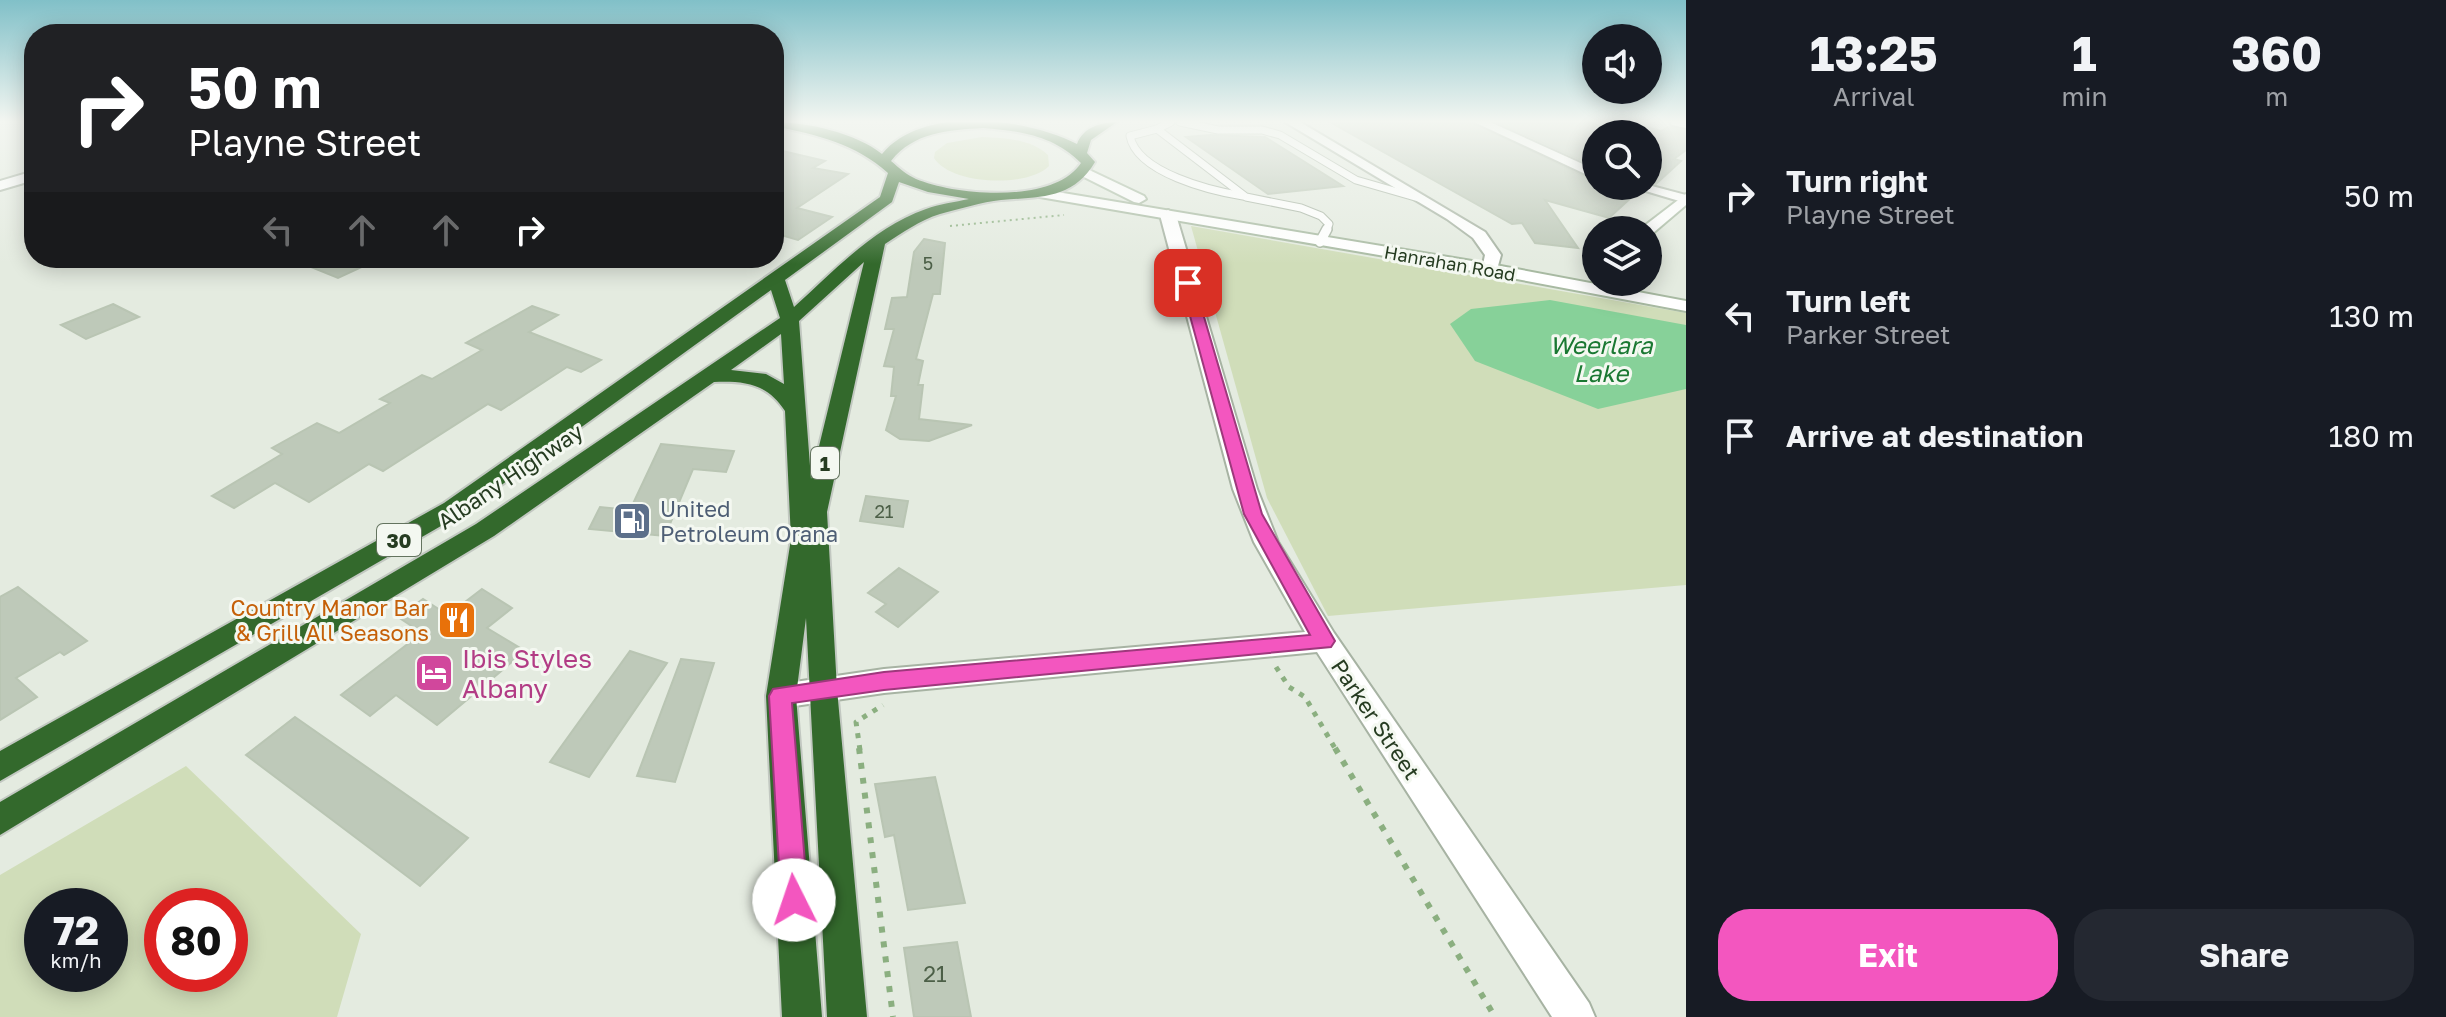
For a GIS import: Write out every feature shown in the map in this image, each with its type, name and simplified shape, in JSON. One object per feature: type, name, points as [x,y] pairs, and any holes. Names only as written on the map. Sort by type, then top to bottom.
[{"type":"highway","name":"Albany Highway","points":[[0,767],[452,509],[887,199],[889,169]]},
{"type":"highway","points":[[891,169],[910,182],[934,190],[999,196],[1039,193],[1073,183],[1085,172]]},
{"type":"highway","name":"Albany Highway","points":[[0,820],[485,530],[790,320],[877,242],[931,212],[999,196]]},
{"type":"highway","name":"1","points":[[847,1017],[822,689],[815,512],[877,242]]},
{"type":"highway","name":"1","points":[[776,280],[790,320],[803,539],[781,696],[802,1017]]},
{"type":"highway","points":[[705,376],[744,376],[766,380],[786,394],[798,415]]},
{"type":"highway","points":[[452,509],[485,530]]},
{"type":"street","points":[[1373,169],[1479,235],[1493,255],[1490,269]]},
{"type":"street","name":"Hanrahan Road","points":[[1085,172],[1132,197],[1214,222]]},
{"type":"street","points":[[0,186],[24,178]]},
{"type":"street","points":[[1662,192],[1686,198]]},
{"type":"street","name":"Hanrahan Road","points":[[1039,193],[1320,242],[1582,282]]},
{"type":"street","points":[[1662,218],[1686,198]]},
{"type":"street","name":"Parker Street","points":[[1168,215],[1253,514],[1324,641],[1575,1017]]},
{"type":"street","name":"Hanrahan Road","points":[[1648,296],[1686,306]]},
{"type":"street","points":[[781,696],[884,681],[1324,641]]},
{"type":"lane","points":[[1159,169],[1182,183],[1259,202],[1304,208],[1322,215],[1329,224],[1320,242]]},
{"type":"lane","points":[[1210,169],[1246,197]]},
{"type":"lane","points":[[1338,169],[1356,180],[1425,200]]},
{"type":"path","points":[[936,228],[1073,214]]},
{"type":"path","points":[[1272,661],[1289,687],[1305,697],[1495,1017]]},
{"type":"path","points":[[884,681],[883,707],[856,722],[893,1017]]},
{"type":"shaded area","points":[[948,169],[1044,169],[1025,178],[1008,180],[956,174]]},
{"type":"shaded area","points":[[1191,226],[1686,313],[1686,585],[1328,616],[1267,498]]},
{"type":"shaded area","points":[[186,766],[361,934],[337,1017],[0,1017],[0,875]]},
{"type":"water","name":"Weerlara Lake","points":[[1550,300],[1686,325],[1686,389],[1598,409],[1475,361],[1450,324],[1471,309]]},
{"type":"building","points":[[784,169],[822,169],[848,174],[797,208],[832,217],[798,240],[784,236]]},
{"type":"building","points":[[1233,169],[1317,169],[1343,186],[1268,194]]},
{"type":"building","points":[[1415,169],[1570,169],[1582,175],[1582,200],[1629,200],[1611,216],[1602,216],[1545,200],[1578,248],[1535,243],[1522,223],[1512,224]]},
{"type":"building","points":[[1662,169],[1672,169],[1662,178]]},
{"type":"building","points":[[924,239],[945,243],[940,294],[933,294],[916,359],[923,361],[918,385],[923,385],[919,419],[972,425],[929,441],[900,439],[886,430],[896,396],[891,396],[894,367],[884,366],[894,329],[885,329],[892,298],[907,297],[914,252]]},
{"type":"building","points":[[314,268],[360,268],[338,278]]},
{"type":"building","points":[[113,304],[139,317],[86,339],[61,325]]},
{"type":"building","points":[[532,306],[558,315],[529,332],[601,360],[581,372],[567,367],[501,410],[488,404],[383,471],[369,464],[309,502],[275,483],[234,508],[212,496],[282,454],[272,448],[317,423],[339,433],[390,403],[380,399],[422,375],[432,379],[482,350],[466,343]]},
{"type":"building","points":[[661,444],[734,451],[726,472],[693,469],[665,536],[589,529],[600,507],[630,510]]},
{"type":"building","points":[[866,496],[908,501],[903,527],[860,521]]},
{"type":"building","points":[[899,568],[938,592],[898,627],[876,612],[886,604],[868,593]]},
{"type":"building","points":[[18,587],[87,641],[64,655],[60,652],[16,678],[37,697],[0,720],[0,597]]},
{"type":"building","name":"Ibis Styles Albany","points":[[482,589],[512,608],[487,628],[525,651],[437,725],[396,695],[370,716],[341,695],[422,633],[398,617],[423,599],[448,615]]},
{"type":"building","points":[[630,651],[667,663],[589,777],[550,762]]},
{"type":"building","points":[[681,659],[714,663],[675,782],[637,776]]},
{"type":"building","points":[[295,717],[468,838],[420,886],[246,755]]},
{"type":"building","points":[[935,777],[965,903],[908,910],[894,835],[885,837],[875,784]]},
{"type":"building","points":[[957,942],[971,1017],[914,1017],[904,948]]},
{"type":"place","name":"United Petroleum Orana","points":[[632,521]]},
{"type":"place","name":"Country Manor Bar & Grill All Seasons","points":[[457,620]]},
{"type":"place","name":"Ibis Styles Albany","points":[[434,673]]},
{"type":"route","points":[[794,900],[781,696],[884,681],[1324,641],[1253,514],[1188,283]]}]
